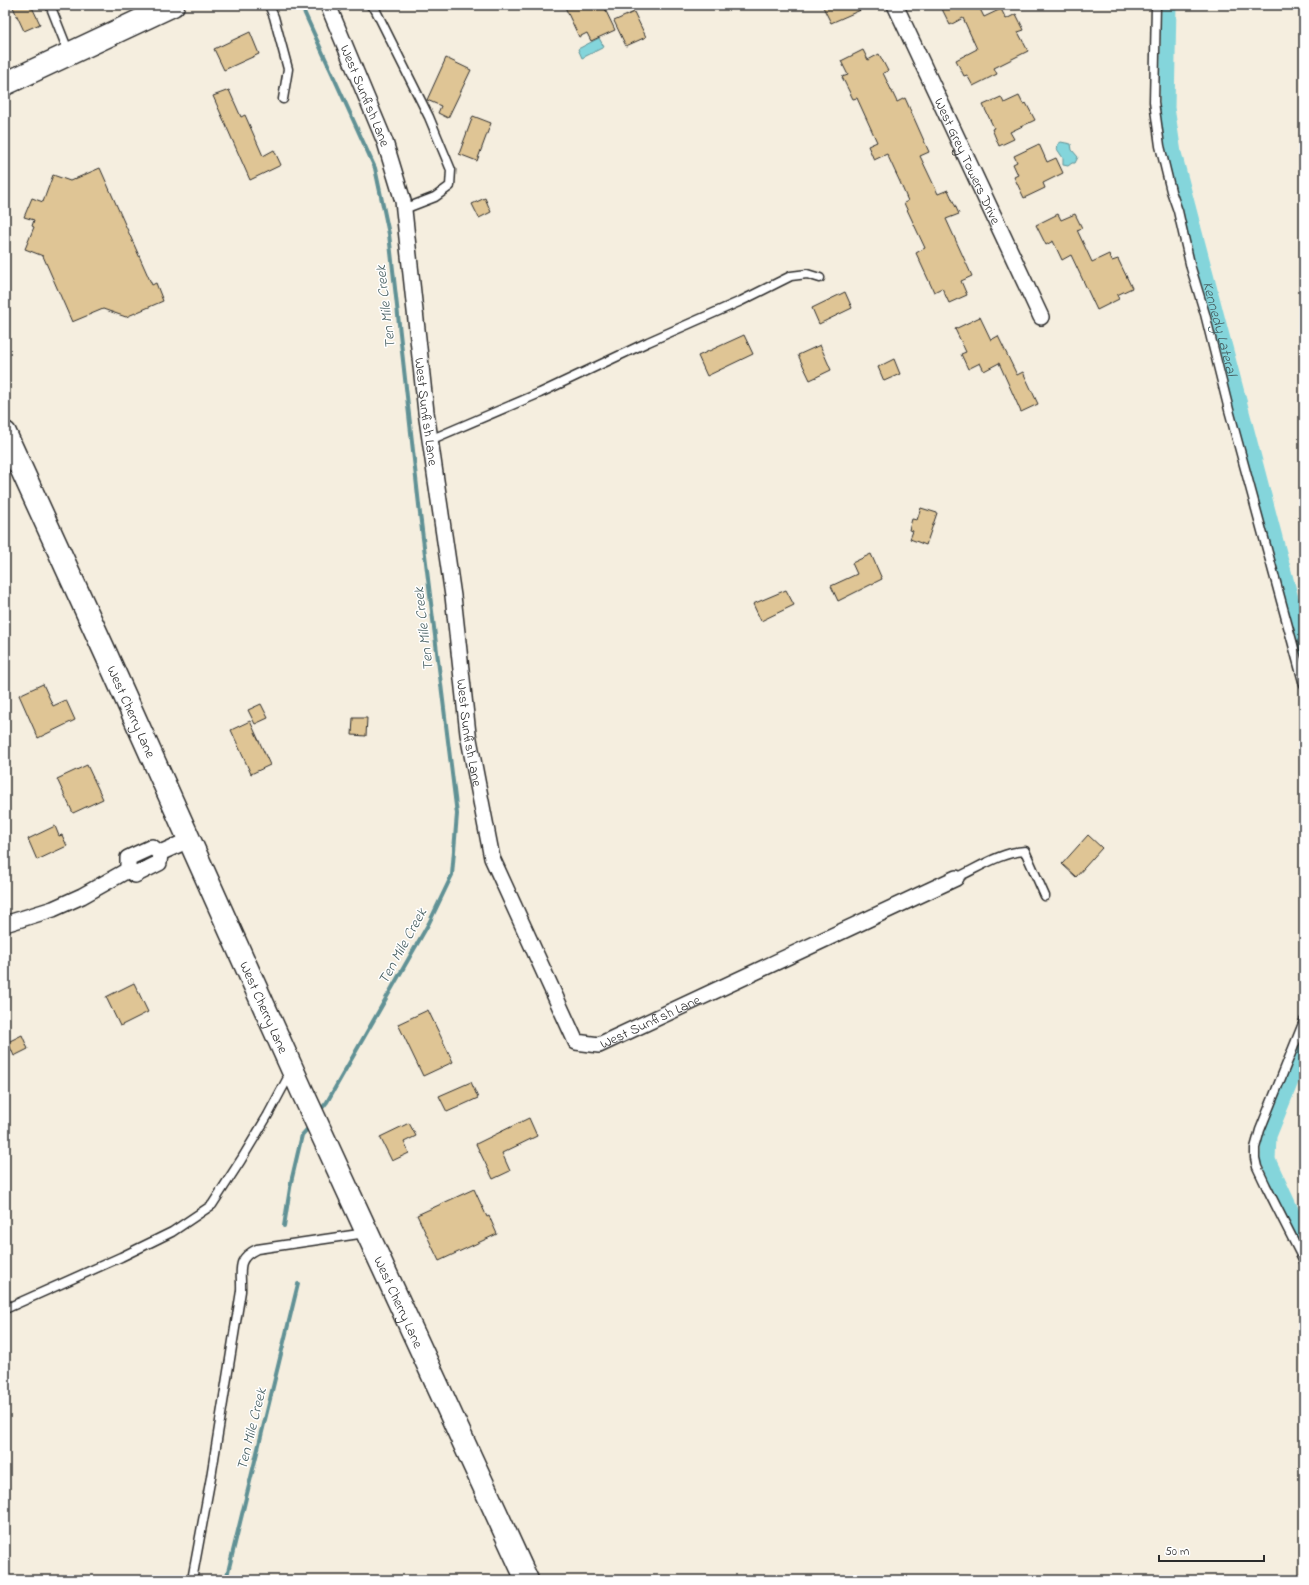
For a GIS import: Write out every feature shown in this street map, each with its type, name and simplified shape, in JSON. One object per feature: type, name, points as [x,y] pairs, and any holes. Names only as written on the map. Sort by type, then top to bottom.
[{"type":"main road","points":[[5,84],[70,54],[163,7]]},
{"type":"main road","name":"West Cherry Lane","points":[[8,447],[189,840],[292,1070],[527,1580]]},
{"type":"street","name":"West Sunfish Lane","points":[[328,5],[385,142],[403,201],[430,440],[452,596],[468,734],[492,858],[576,1042],[599,1044],[956,878]]},
{"type":"street","name":"West Grey Towers Drive","points":[[895,5],[1041,317]]},
{"type":"street","points":[[5,924],[53,909],[82,896],[128,870],[135,875],[159,863],[160,853],[189,840]]},
{"type":"lane","points":[[50,5],[70,54]]},
{"type":"lane","points":[[269,5],[274,17],[288,69],[283,99]]},
{"type":"lane","points":[[370,5],[375,9],[429,117],[451,170],[450,186],[435,197],[404,209]]},
{"type":"lane","points":[[1156,5],[1154,102],[1160,146],[1171,191],[1178,211],[1191,268],[1205,314],[1229,410],[1304,685]]},
{"type":"lane","points":[[430,440],[540,393],[791,276],[807,274],[820,278]]},
{"type":"lane","points":[[956,878],[1004,855],[1017,851],[1025,851],[1045,896]]},
{"type":"lane","points":[[1304,1022],[1260,1130],[1255,1148],[1257,1167],[1304,1261]]},
{"type":"lane","points":[[5,1310],[172,1232],[212,1205],[264,1122],[292,1070]]},
{"type":"lane","points":[[192,1580],[242,1291],[242,1261],[247,1254],[257,1249],[367,1233]]},
{"type":"water","points":[[599,38],[604,47],[582,58],[578,49]]},
{"type":"water","points":[[1061,142],[1071,144],[1072,150],[1078,157],[1075,163],[1068,166],[1063,165],[1063,158],[1057,149],[1058,144]]},
{"type":"building","points":[[12,5],[31,5],[40,24],[24,31]]},
{"type":"building","points":[[564,5],[603,5],[615,30],[591,41],[587,33],[579,37]]},
{"type":"building","points":[[822,5],[872,5],[831,23]]},
{"type":"building","points":[[940,5],[978,5],[984,17],[1001,9],[1006,19],[1016,14],[1024,30],[1018,32],[1028,51],[994,68],[997,74],[973,86],[967,75],[964,76],[956,60],[977,49],[963,18],[950,25]]},
{"type":"building","points":[[634,12],[646,37],[626,46],[614,21]]},
{"type":"building","points":[[250,32],[259,54],[224,70],[214,49]]},
{"type":"building","points":[[863,50],[868,60],[879,54],[888,71],[883,73],[897,102],[905,98],[929,152],[920,156],[938,194],[948,190],[959,214],[946,219],[972,276],[961,281],[967,295],[949,303],[942,288],[934,292],[916,253],[925,248],[904,203],[908,201],[900,182],[887,154],[874,160],[868,146],[877,142],[857,98],[853,99],[842,77],[848,75],[841,61]]},
{"type":"building","points":[[446,58],[471,70],[448,118],[438,113],[441,106],[427,100]]},
{"type":"building","points":[[229,90],[241,117],[245,115],[263,156],[274,150],[281,165],[250,180],[213,96]]},
{"type":"building","points":[[1019,96],[1023,104],[1026,103],[1035,120],[1010,132],[1014,139],[999,146],[992,129],[994,128],[983,105],[1001,97],[1004,103]]},
{"type":"building","points":[[473,116],[491,123],[477,161],[459,154]]},
{"type":"building","points":[[1039,144],[1047,162],[1056,158],[1063,173],[1043,183],[1045,188],[1024,198],[1014,177],[1018,175],[1013,164],[1017,162],[1014,156]]},
{"type":"building","points":[[100,168],[152,285],[156,283],[163,301],[126,317],[103,309],[72,322],[43,256],[25,249],[34,227],[32,226],[34,220],[24,217],[32,198],[43,202],[53,175],[70,181]]},
{"type":"building","points":[[485,198],[491,212],[479,218],[472,204]]},
{"type":"building","points":[[1058,214],[1061,220],[1075,214],[1082,228],[1077,230],[1092,262],[1109,254],[1112,261],[1118,259],[1132,288],[1117,295],[1119,299],[1097,310],[1071,255],[1062,260],[1053,241],[1046,245],[1036,225]]},
{"type":"building","points":[[845,292],[852,308],[819,324],[812,308]]},
{"type":"building","points":[[980,317],[991,340],[998,336],[1017,375],[1023,372],[1038,404],[1021,412],[999,363],[984,371],[980,363],[968,369],[961,354],[966,352],[955,329]]},
{"type":"building","points":[[744,335],[753,354],[707,376],[698,356]]},
{"type":"building","points":[[820,345],[831,370],[810,380],[798,355]]},
{"type":"building","points":[[894,359],[900,374],[884,381],[878,367]]},
{"type":"building","points":[[921,508],[937,513],[926,545],[910,539],[913,531],[909,530],[912,519],[917,520]]},
{"type":"building","points":[[871,554],[882,579],[838,601],[831,586],[857,574],[852,563]]},
{"type":"building","points":[[786,590],[794,605],[761,621],[753,604]]},
{"type":"building","points":[[43,684],[53,706],[66,700],[75,720],[38,738],[19,695]]},
{"type":"building","points":[[261,704],[268,718],[255,724],[248,710]]},
{"type":"building","points":[[353,718],[367,718],[366,736],[352,735]]},
{"type":"building","points":[[250,721],[270,765],[251,774],[231,730]]},
{"type":"building","points":[[87,765],[103,799],[73,813],[57,779]]},
{"type":"building","points":[[55,826],[59,836],[62,835],[67,846],[37,860],[28,839]]},
{"type":"building","points":[[1088,835],[1102,848],[1076,877],[1062,864]]},
{"type":"building","points":[[134,983],[148,1012],[120,1026],[106,997]]},
{"type":"building","points":[[428,1010],[453,1062],[423,1076],[398,1024]]},
{"type":"building","points":[[22,1035],[28,1049],[14,1056],[8,1042]]},
{"type":"building","points":[[471,1082],[478,1098],[447,1112],[439,1096]]},
{"type":"building","points":[[529,1118],[537,1136],[502,1153],[510,1171],[493,1179],[476,1144]]},
{"type":"building","points":[[409,1123],[416,1136],[404,1142],[409,1153],[392,1161],[380,1137]]},
{"type":"building","points":[[474,1189],[497,1234],[439,1261],[417,1215]]},
{"type":"waterway","name":"Ten Mile Creek","points":[[301,5],[375,168],[389,234],[420,514],[457,814],[452,875],[429,923],[327,1102],[319,1112]]},
{"type":"waterway","name":"Kennedy Lateral","points":[[1169,5],[1167,108],[1174,153],[1304,648]]},
{"type":"waterway","name":"Kennedy Lateral","points":[[1304,1049],[1269,1136],[1268,1160],[1304,1238]]},
{"type":"waterway","name":"Ten Mile Creek","points":[[284,1226],[291,1182],[302,1135],[310,1126]]},
{"type":"waterway","name":"Ten Mile Creek","points":[[226,1580],[298,1284]]}]
